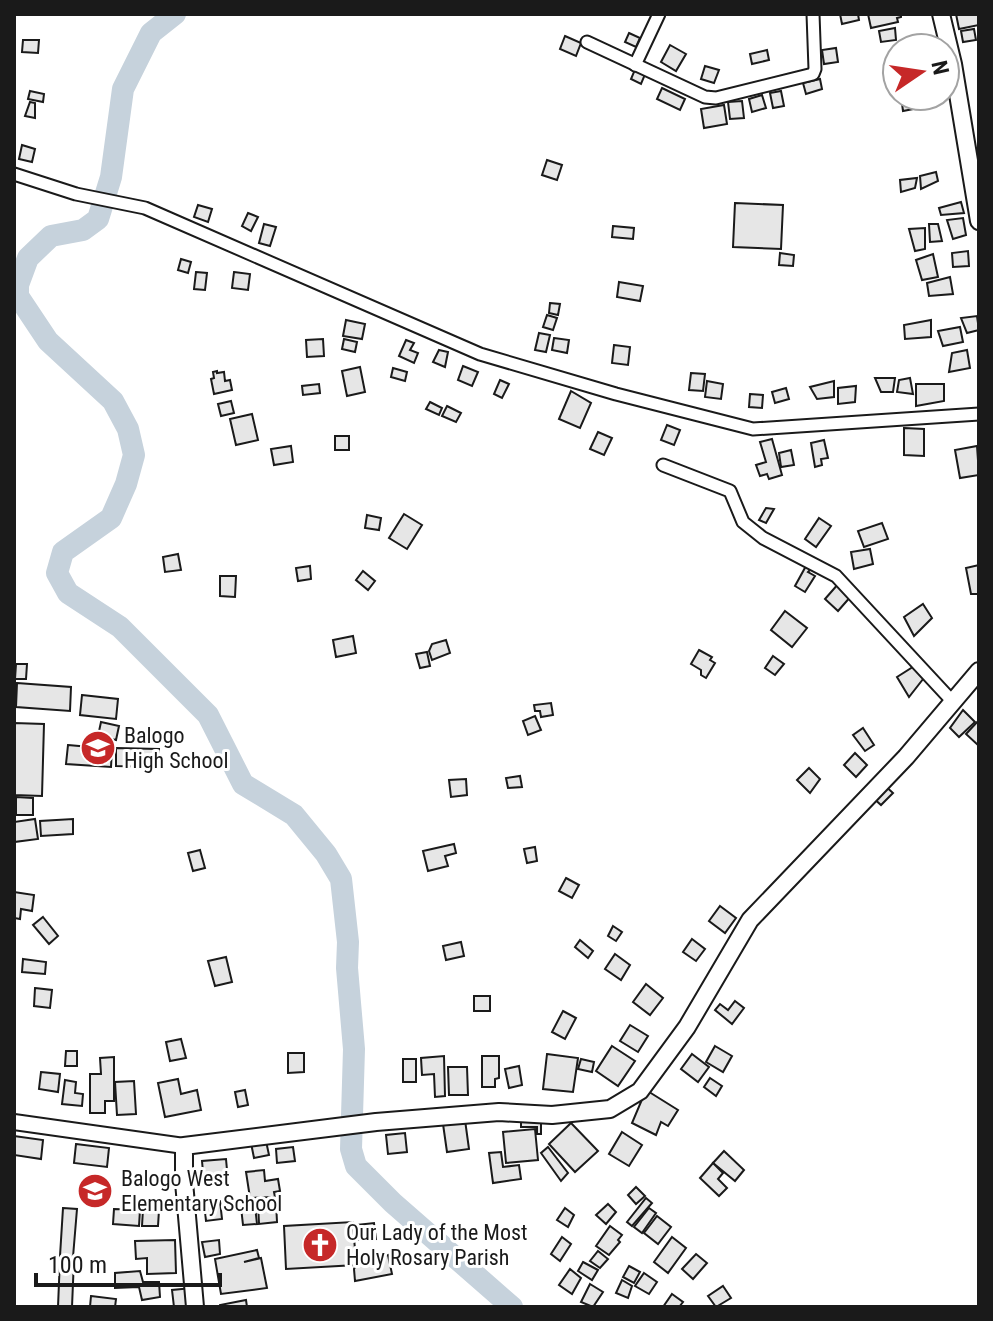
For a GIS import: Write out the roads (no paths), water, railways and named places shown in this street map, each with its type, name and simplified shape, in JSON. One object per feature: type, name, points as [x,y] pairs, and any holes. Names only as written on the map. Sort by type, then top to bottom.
[{"type":"main road","points":[[941,14],[953,64],[979,221]]},
{"type":"main road","points":[[195,1307],[184,1182],[184,1146],[376,1122],[499,1112],[552,1115],[610,1109],[640,1091],[687,1027],[750,920],[906,757],[979,671]]},
{"type":"street","points":[[635,65],[659,14]]},
{"type":"street","points":[[587,42],[695,94],[716,98],[813,74],[813,14]]},
{"type":"street","points":[[14,174],[76,194],[145,208],[480,354],[616,394],[753,429],[979,414]]},
{"type":"street","points":[[663,465],[730,491],[743,522],[763,538],[836,576],[953,702]]},
{"type":"street","points":[[14,1122],[184,1146]]},
{"type":"waterway","points":[[175,14],[151,33],[123,89],[111,177],[98,219],[83,230],[51,236],[28,258],[18,285],[18,296],[48,341],[113,401],[128,429],[134,455],[126,484],[111,518],[63,552],[57,573],[68,593],[120,627],[208,715],[243,784],[294,815],[326,854],[341,879],[348,942],[347,968],[354,1049],[351,1149],[356,1166],[393,1203],[512,1307]]},
{"type":"place","name":"Balogo High School","points":[[98,748]]},
{"type":"place","name":"Balogo West Elementary School","points":[[95,1191]]},
{"type":"place","name":"Our Lady of the Most Holy Rosary Parish","points":[[320,1245]]}]
